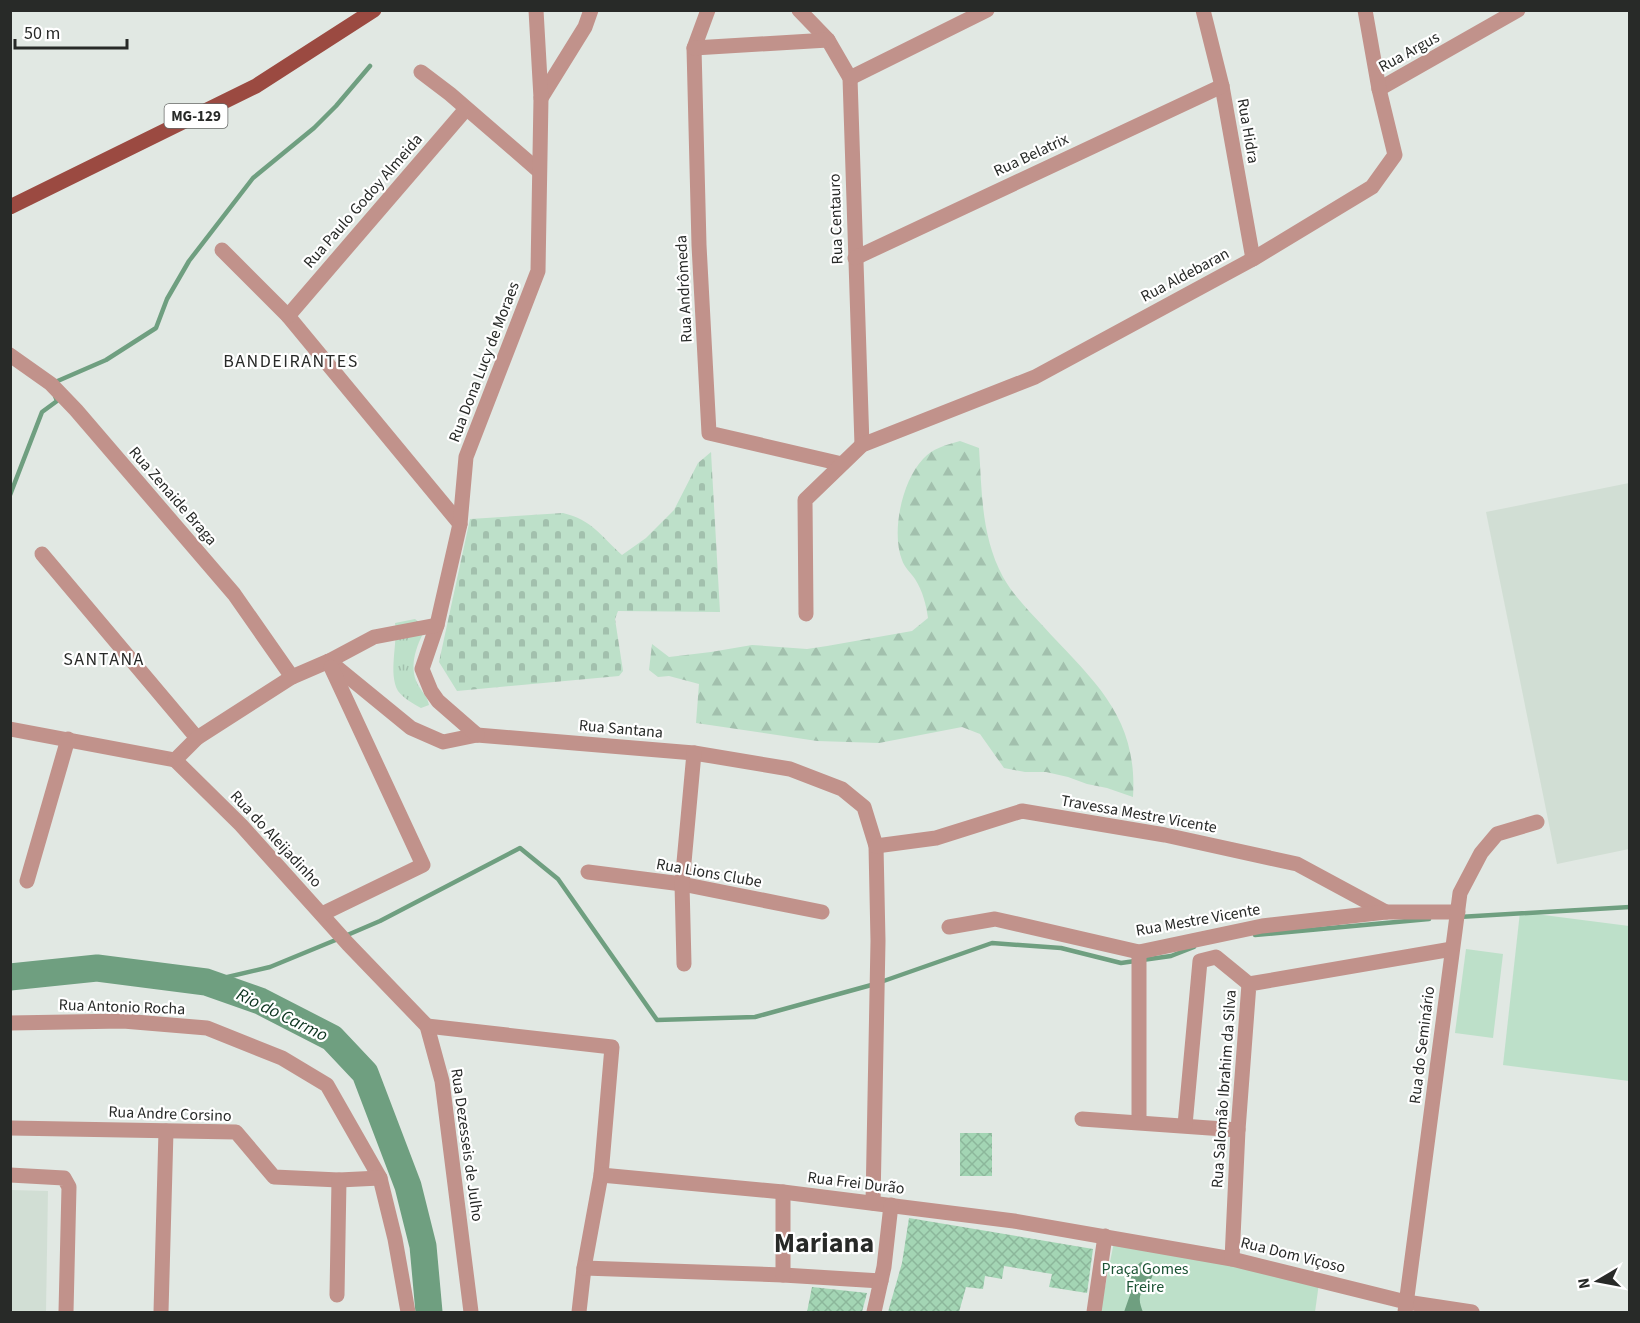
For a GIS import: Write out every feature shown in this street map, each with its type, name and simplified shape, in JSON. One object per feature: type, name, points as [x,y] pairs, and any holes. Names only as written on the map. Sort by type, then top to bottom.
[{"type":"main road","name":"MG-129","points":[[10,207],[256,86],[374,10]]},
{"type":"street","name":"Rua Dona Lucy de Moraes","points":[[477,735],[438,701],[422,669],[436,625],[460,524],[466,457],[538,271],[541,98],[536,10]]},
{"type":"street","points":[[541,98],[585,27],[591,10]]},
{"type":"street","name":"Rua Andrômeda","points":[[708,10],[694,48],[699,245],[709,433],[842,464]]},
{"type":"street","name":"Rua Centauro","points":[[799,10],[828,40],[850,78],[862,445]]},
{"type":"street","points":[[850,78],[987,10]]},
{"type":"street","name":"Rua Hidra","points":[[1203,10],[1222,86],[1253,259]]},
{"type":"street","name":"Rua Aldebaran","points":[[806,614],[805,500],[862,445],[1035,377],[1253,259],[1372,187],[1395,155],[1379,89],[1365,10]]},
{"type":"street","name":"Rua Argus","points":[[1379,89],[1518,10]]},
{"type":"street","points":[[694,48],[828,40]]},
{"type":"street","points":[[421,72],[539,171]]},
{"type":"street","name":"Rua Belatrix","points":[[855,258],[1222,86]]},
{"type":"street","name":"Rua Paulo Godoy Almeida","points":[[288,316],[466,109]]},
{"type":"street","points":[[222,250],[288,316],[460,524]]},
{"type":"street","name":"Rua Zenaide Braga","points":[[10,355],[51,384],[76,411],[234,594],[292,677]]},
{"type":"street","points":[[42,554],[197,738]]},
{"type":"street","points":[[10,729],[175,760],[197,738],[292,677],[329,662],[374,637],[436,625]]},
{"type":"street","points":[[322,914],[423,865],[329,662]]},
{"type":"street","name":"Rua Santana","points":[[329,662],[411,728],[443,742],[477,735],[694,753],[790,769],[842,789],[864,807],[876,846],[878,941],[873,1203]]},
{"type":"street","points":[[27,881],[68,739]]},
{"type":"street","points":[[684,964],[682,884],[694,753]]},
{"type":"street","name":"Rua do Aleijadinho","points":[[175,760],[241,825],[348,944],[428,1026]]},
{"type":"street","name":"Travessa Mestre Vicente","points":[[876,846],[936,838],[1022,811],[1165,835],[1297,864],[1386,912]]},
{"type":"street","name":"Rua do Seminário","points":[[1406,1307],[1460,893],[1481,853],[1497,834],[1537,822]]},
{"type":"street","name":"Rua Lions Clube","points":[[588,872],[682,884],[822,912]]},
{"type":"street","name":"Rua Mestre Vicente","points":[[949,927],[995,919],[1139,952],[1262,926],[1386,912],[1458,912]]},
{"type":"street","name":"Rua Salomão Ibrahim da Silva","points":[[1232,1259],[1238,1130],[1249,984],[1452,949]]},
{"type":"street","points":[[1139,952],[1139,1122]]},
{"type":"street","points":[[1185,1125],[1200,960],[1216,957],[1249,984]]},
{"type":"street","name":"Rua Antonio Rocha","points":[[10,1023],[123,1021],[207,1028],[282,1058],[327,1085],[380,1178],[395,1239],[408,1312]]},
{"type":"street","points":[[428,1026],[612,1047],[601,1175],[584,1268],[579,1312]]},
{"type":"street","name":"Rua Dezesseis de Julho","points":[[428,1026],[442,1081],[471,1312]]},
{"type":"street","points":[[1082,1119],[1238,1130]]},
{"type":"street","name":"Rua Andre Corsino","points":[[10,1128],[236,1132],[274,1177],[380,1178]]},
{"type":"street","points":[[161,1312],[166,1131]]},
{"type":"street","points":[[10,1175],[64,1178],[69,1187],[66,1312]]},
{"type":"street","name":"Rua Frei Durão","points":[[601,1175],[783,1192],[966,1213],[1105,1236]]},
{"type":"street","points":[[337,1295],[339,1179]]},
{"type":"street","points":[[783,1192],[783,1275]]},
{"type":"street","points":[[874,1312],[881,1281],[891,1205]]},
{"type":"street","points":[[1094,1312],[1105,1236]]},
{"type":"street","name":"Rua Dom Viçoso","points":[[1105,1236],[1232,1259],[1406,1307],[1472,1312]]},
{"type":"street","points":[[584,1268],[881,1281]]},
{"type":"shaded area","points":[[1629,483],[1629,849],[1557,864],[1486,512]]},
{"type":"shaded area","points":[[11,1190],[48,1191],[46,1312],[11,1312]]},
{"type":"shaded area","points":[[1141,1262],[1148,1267],[1152,1275],[1140,1296],[1143,1312],[1124,1312],[1131,1292],[1131,1271]]},
{"type":"green space","points":[[960,441],[979,448],[984,514],[990,546],[1003,577],[1021,603],[1095,683],[1109,701],[1120,721],[1128,743],[1133,768],[1133,797],[1046,772],[1025,772],[1004,768],[980,734],[962,727],[879,743],[817,741],[696,723],[699,684],[669,676],[658,677],[649,670],[652,644],[669,657],[752,645],[807,649],[912,631],[928,618],[920,589],[903,563],[899,549],[900,507],[909,480],[923,459],[935,450]]},
{"type":"green space","points":[[711,452],[720,612],[618,611],[615,619],[623,671],[619,676],[457,691],[439,662],[470,519],[563,513],[589,524],[622,555],[646,538],[674,510],[698,463]]},
{"type":"green space","points":[[415,619],[426,628],[414,658],[416,681],[429,705],[421,708],[400,694],[395,684],[393,667],[395,623]]},
{"type":"green space","points":[[1520,912],[1629,926],[1629,1081],[1503,1065]]},
{"type":"green space","points":[[1466,949],[1503,954],[1493,1038],[1455,1033]]},
{"type":"green space","name":"Praça Gomes Freire","points":[[1115,1237],[1319,1283],[1315,1312],[1100,1312]]},
{"type":"building","points":[[960,1133],[992,1133],[992,1176],[960,1176]]},
{"type":"building","points":[[909,1218],[1093,1249],[1087,1293],[1049,1287],[1052,1274],[1004,1266],[1002,1279],[985,1276],[983,1289],[966,1287],[959,1312],[888,1312],[902,1263]]},
{"type":"building","points":[[812,1287],[867,1293],[862,1312],[807,1312]]},
{"type":"waterway","points":[[53,383],[106,360],[156,328],[167,299],[189,261],[253,178],[314,128],[370,66]]},
{"type":"waterway","points":[[10,495],[42,412],[57,401],[55,396]]},
{"type":"waterway","points":[[345,936],[380,921],[520,848],[558,879],[657,1020],[755,1017],[875,984],[992,943],[1061,948],[1121,963],[1171,956],[1194,947]]},
{"type":"waterway","points":[[1459,917],[1630,907]]},
{"type":"waterway","points":[[1255,935],[1429,919]]},
{"type":"waterway","points":[[206,982],[270,967],[338,939]]},
{"type":"waterway","name":"Rio do Carmo","points":[[10,977],[97,968],[206,982],[260,1001],[332,1038],[365,1073],[408,1186],[423,1246],[429,1312]]},
{"type":"district","name":"BANDEIRANTES","points":[[291,361]]},
{"type":"district","name":"SANTANA","points":[[104,659]]},
{"type":"district","name":"Mariana","points":[[824,1243]]}]
